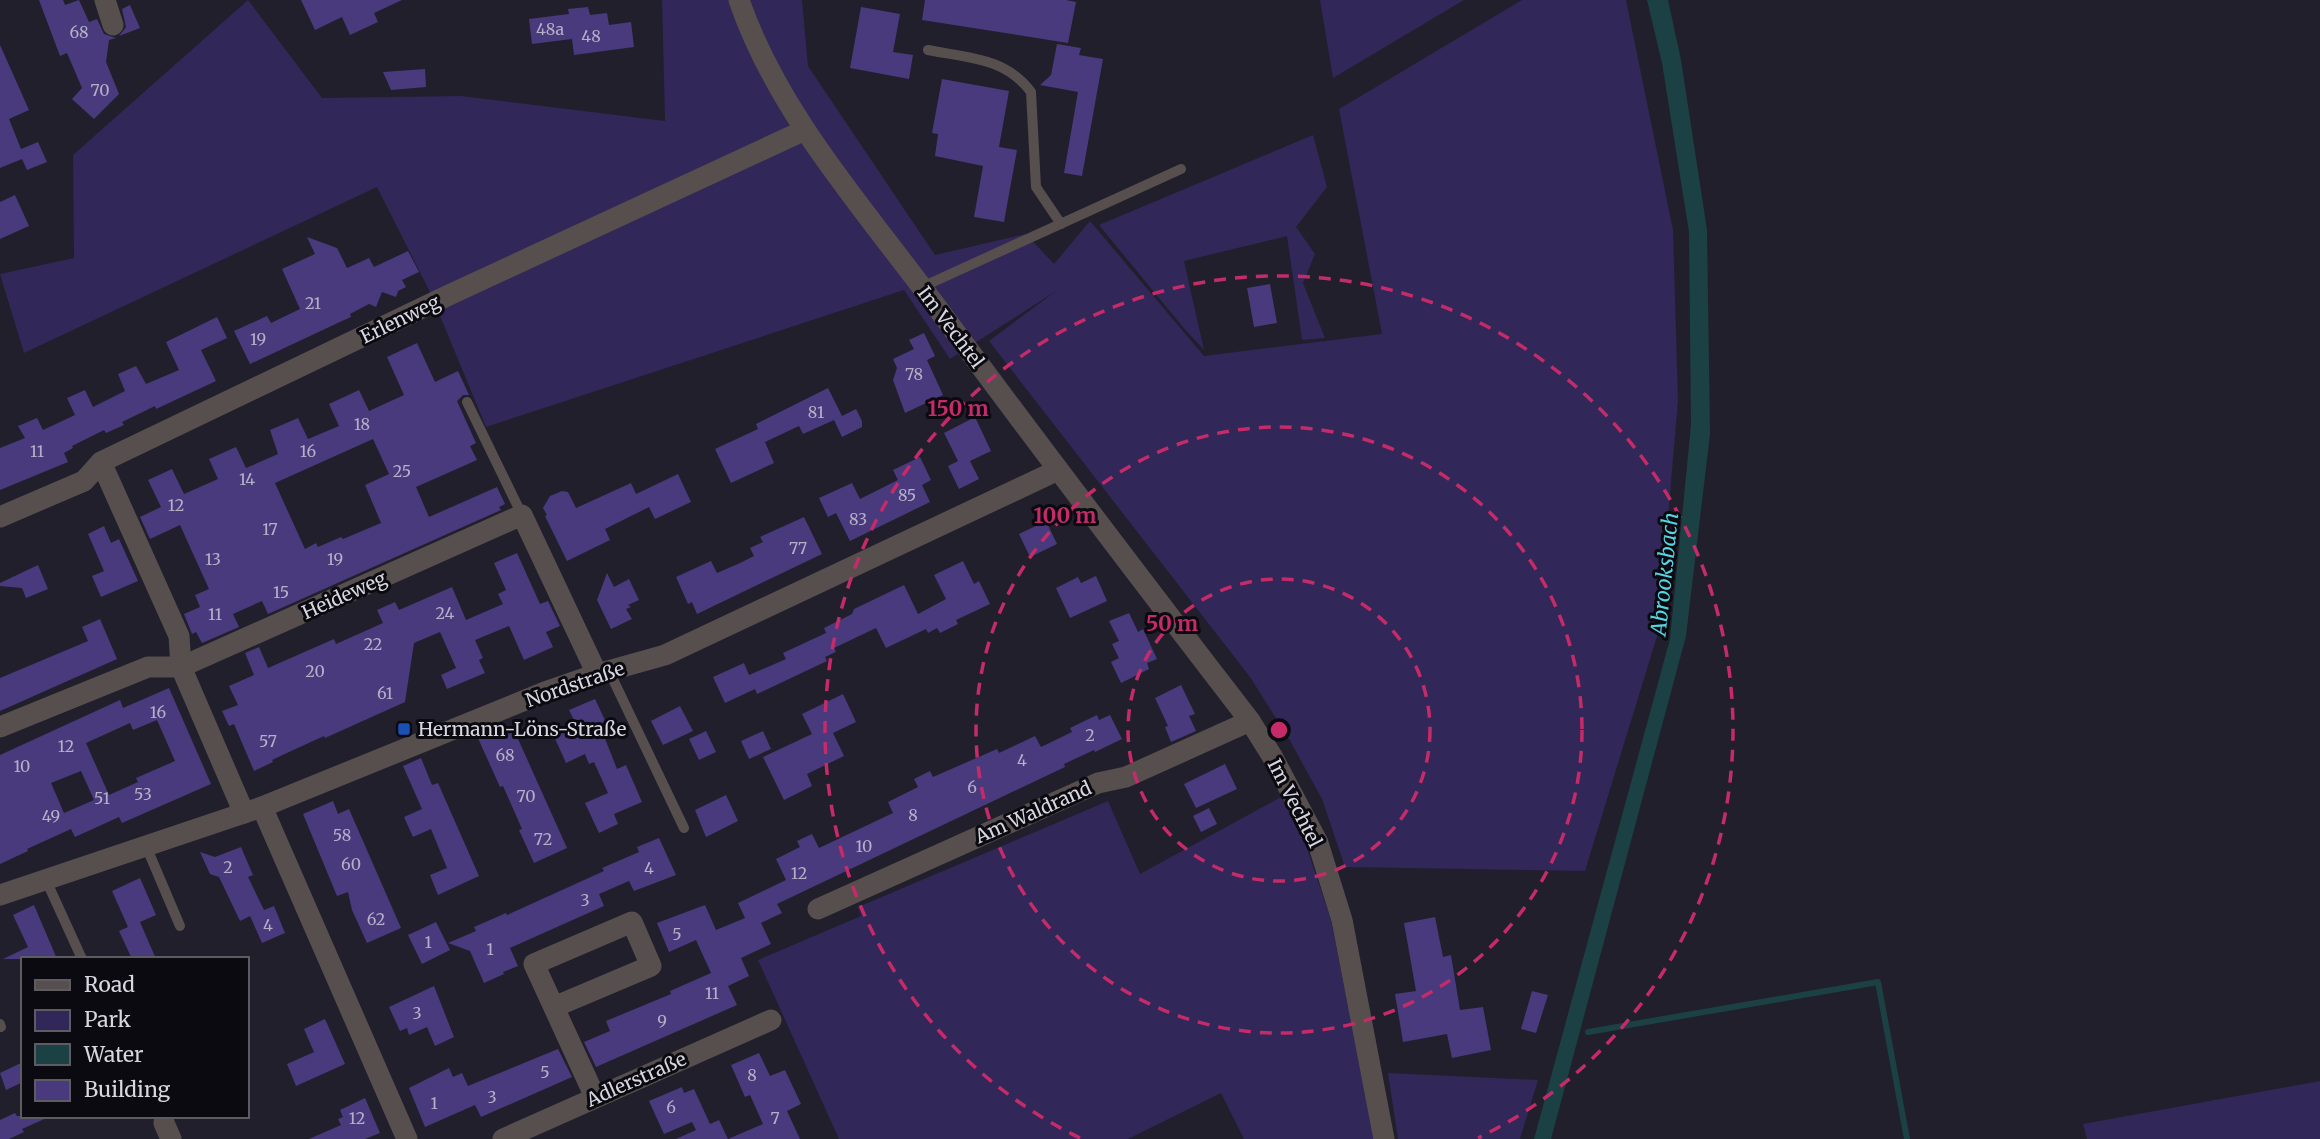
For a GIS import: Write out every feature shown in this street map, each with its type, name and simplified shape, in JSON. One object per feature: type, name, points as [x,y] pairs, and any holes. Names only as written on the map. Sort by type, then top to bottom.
[{"type":"street","points":[[104,0],[113,25]]},
{"type":"street","name":"Im Vechtel","points":[[739,0],[752,38],[806,130],[1058,470],[1251,721],[1272,756],[1318,843],[1338,907],[1384,1139]]},
{"type":"street","name":"Erlenweg","points":[[0,517],[84,481],[101,462],[449,295],[806,130]]},
{"type":"street","points":[[101,462],[179,636],[181,667],[253,810],[407,1139]]},
{"type":"street","name":"Nordstraße","points":[[0,895],[253,810],[545,692],[665,655],[1058,470]]},
{"type":"street","points":[[522,514],[603,672]]},
{"type":"street","name":"Heideweg","points":[[0,727],[148,667],[181,667],[522,514]]},
{"type":"street","name":"Am Waldrand","points":[[818,909],[1098,783],[1126,777],[1251,721]]},
{"type":"street","points":[[554,1007],[651,966],[632,922],[534,964],[595,1097]]},
{"type":"street","name":"Adlerstraße","points":[[503,1139],[771,1020]]},
{"type":"lane","points":[[928,50],[1000,65],[1031,92],[1036,187],[1061,224]]},
{"type":"lane","points":[[922,287],[1181,169]]},
{"type":"lane","points":[[467,402],[522,514]]},
{"type":"lane","points":[[603,672],[684,828]]},
{"type":"lane","points":[[146,846],[180,926]]},
{"type":"lane","points":[[46,880],[81,957]]},
{"type":"green space","points":[[248,0],[322,98],[461,96],[665,121],[662,0],[802,0],[808,66],[935,255],[1026,234],[1054,264],[1090,221],[1204,356],[1382,334],[1339,109],[1522,0],[1626,0],[1673,230],[1678,401],[1658,633],[1585,871],[1345,867],[1322,799],[1250,677],[989,341],[1056,291],[950,359],[904,290],[486,427],[431,294],[377,187],[24,353],[0,274],[74,258],[73,155]]},
{"type":"green space","points":[[1320,0],[1464,0],[1333,78]]},
{"type":"green space","points":[[1313,135],[1327,187],[1296,227],[1315,254],[1303,283],[1325,338],[1302,340],[1287,236],[1184,261],[1204,350],[1099,225]]},
{"type":"green space","points":[[1281,797],[1305,842],[1331,920],[1374,1139],[1244,1139],[1221,1093],[1128,1139],[839,1139],[758,960],[861,916],[858,907],[1108,801],[1140,874]]},
{"type":"green space","points":[[1388,1073],[1538,1080],[1520,1139],[1398,1139]]},
{"type":"green space","points":[[2320,1081],[2320,1139],[2087,1139],[2083,1124]]},
{"type":"water","points":[[1647,0],[1668,0],[1681,60],[1707,230],[1710,434],[1686,636],[1551,1139],[1534,1139],[1670,639],[1691,425],[1689,232],[1662,63]]},
{"type":"building","points":[[39,0],[63,0],[65,5],[79,0],[89,22],[97,19],[104,34],[116,38],[109,40],[106,62],[119,94],[94,119],[72,99],[82,88],[67,53],[60,56]]},
{"type":"building","points":[[301,0],[402,0],[374,13],[378,22],[350,35],[342,17],[315,30]]},
{"type":"building","points":[[925,0],[1076,2],[1068,43],[922,20]]},
{"type":"building","points":[[130,5],[140,28],[119,36],[126,27],[122,9]]},
{"type":"building","points":[[588,7],[590,15],[607,13],[609,25],[631,22],[634,47],[574,55],[572,39],[532,44],[529,19],[569,14],[568,9]]},
{"type":"building","points":[[861,7],[900,14],[893,52],[913,55],[909,79],[850,68]]},
{"type":"building","points":[[1057,44],[1081,48],[1079,55],[1103,59],[1082,176],[1064,173],[1078,92],[1040,85],[1051,75]]},
{"type":"building","points":[[0,45],[29,110],[9,119],[21,149],[38,142],[47,162],[27,170],[22,159],[0,168]]},
{"type":"building","points":[[425,69],[426,87],[391,90],[383,72]]},
{"type":"building","points":[[942,79],[1009,91],[999,147],[1017,150],[1004,222],[974,217],[983,166],[935,156],[938,134],[932,133]]},
{"type":"building","points":[[15,195],[29,226],[0,239],[0,202]]},
{"type":"building","points":[[307,237],[337,248],[347,268],[369,258],[374,267],[408,251],[419,272],[402,280],[406,287],[398,291],[396,297],[382,292],[376,307],[369,304],[350,314],[351,317],[250,364],[234,331],[267,316],[271,323],[300,309],[282,269],[315,254]]},
{"type":"building","points":[[1270,284],[1277,323],[1254,327],[1247,288]]},
{"type":"building","points":[[217,317],[227,338],[201,350],[216,381],[156,409],[155,406],[122,422],[124,425],[106,433],[104,430],[72,446],[73,448],[64,453],[68,462],[0,490],[0,448],[25,438],[18,426],[37,418],[43,430],[75,415],[67,398],[85,390],[93,407],[125,391],[118,374],[136,366],[146,384],[179,370],[166,342]]},
{"type":"building","points":[[924,333],[935,356],[927,360],[943,395],[905,413],[893,380],[897,368],[893,359],[914,349],[909,340]]},
{"type":"building","points":[[417,343],[435,382],[458,371],[469,395],[463,395],[457,401],[476,443],[470,446],[477,460],[416,487],[429,517],[497,487],[505,504],[499,507],[501,510],[268,614],[262,601],[233,614],[239,627],[202,643],[196,632],[192,634],[184,614],[200,607],[195,595],[209,589],[180,525],[150,539],[140,517],[161,507],[148,480],[172,469],[184,494],[218,479],[209,459],[236,447],[246,468],[278,454],[270,430],[298,418],[308,439],[339,426],[329,404],[359,390],[369,411],[404,395],[387,357]],"holes":[[[373,439],[389,474],[365,485],[381,523],[343,539],[341,537],[318,547],[316,543],[305,549],[275,483]]]},
{"type":"building","points":[[828,388],[842,416],[856,409],[862,427],[842,437],[834,420],[803,434],[799,426],[765,442],[774,463],[731,483],[715,449],[758,429],[756,424]]},
{"type":"building","points":[[975,417],[991,451],[970,461],[979,479],[959,489],[948,466],[958,461],[944,433]]},
{"type":"building","points":[[920,457],[931,480],[922,485],[930,502],[850,541],[836,513],[828,517],[819,498],[852,483],[860,499],[898,480],[893,470]]},
{"type":"building","points":[[678,474],[691,502],[655,519],[649,507],[605,529],[610,540],[567,561],[545,516],[547,515],[543,508],[550,496],[562,491],[568,492],[576,508],[631,483],[636,494]]},
{"type":"building","points":[[804,517],[822,554],[697,614],[692,602],[688,604],[676,577],[711,561],[717,573],[740,563],[754,556],[750,548],[763,542],[760,537]]},
{"type":"building","points":[[1046,521],[1057,544],[1030,557],[1019,534]]},
{"type":"building","points":[[104,526],[111,543],[119,539],[138,581],[101,597],[92,576],[104,571],[88,534]]},
{"type":"building","points":[[517,553],[540,604],[548,601],[560,626],[546,632],[553,647],[524,660],[509,626],[475,640],[483,658],[479,660],[485,673],[447,689],[441,675],[456,668],[440,632],[414,643],[405,702],[325,738],[324,736],[254,771],[234,724],[229,726],[222,711],[238,705],[229,686],[254,675],[245,653],[259,647],[268,668],[334,639],[336,644],[383,623],[377,610],[395,602],[399,610],[452,587],[466,620],[503,604],[498,594],[506,590],[494,563]]},
{"type":"building","points":[[963,561],[974,584],[979,581],[990,604],[956,620],[958,624],[940,633],[937,628],[928,633],[926,629],[886,648],[876,628],[834,648],[836,652],[825,657],[827,661],[757,694],[755,689],[725,703],[713,677],[744,663],[749,675],[786,659],[783,653],[826,633],[824,628],[852,614],[854,609],[904,585],[918,614],[946,599],[934,575]]},
{"type":"building","points":[[38,565],[48,589],[26,598],[22,588],[0,586],[0,583]]},
{"type":"building","points":[[607,573],[614,587],[629,579],[639,600],[628,605],[631,607],[626,609],[632,619],[611,629],[597,600]]},
{"type":"building","points":[[1096,576],[1107,601],[1070,618],[1056,588],[1078,577],[1081,583]]},
{"type":"building","points":[[1129,613],[1138,632],[1143,629],[1157,659],[1147,663],[1149,669],[1121,683],[1111,662],[1119,658],[1112,644],[1119,641],[1109,621]]},
{"type":"building","points":[[100,619],[117,659],[0,711],[0,678],[88,641],[82,627]]},
{"type":"building","points":[[1181,685],[1195,714],[1189,716],[1196,731],[1171,742],[1165,727],[1168,726],[1155,698]]},
{"type":"building","points":[[169,688],[211,784],[122,823],[119,817],[75,837],[71,829],[0,864],[0,755],[120,700],[123,708]],"holes":[[[157,720],[175,761],[136,778],[138,782],[109,795],[86,743],[130,723],[133,730]],[[81,771],[94,800],[64,813],[51,783]]]},
{"type":"building","points":[[843,694],[856,722],[833,733],[844,756],[807,774],[812,786],[784,800],[763,757],[812,734],[802,714]]},
{"type":"building","points":[[595,699],[611,733],[604,736],[617,769],[626,765],[642,802],[614,814],[618,824],[599,833],[585,803],[608,793],[594,762],[589,764],[585,754],[566,763],[553,734],[576,724],[569,710]]},
{"type":"building","points":[[680,706],[693,731],[663,745],[651,721]]},
{"type":"building","points":[[1097,715],[1099,720],[1110,715],[1122,739],[1064,764],[1065,767],[777,904],[782,913],[761,923],[771,944],[741,958],[749,976],[728,986],[737,1005],[596,1067],[584,1042],[610,1031],[606,1021],[671,994],[670,991],[711,973],[696,940],[669,952],[657,923],[705,905],[716,930],[745,918],[738,903],[786,880],[776,859],[800,847],[797,841],[812,834],[819,848],[893,813],[888,802],[918,787],[914,779],[930,771],[933,777],[997,749],[999,753],[1035,736],[1041,747],[1072,732],[1070,728]]},
{"type":"building","points":[[496,727],[500,736],[514,730],[567,848],[534,863],[503,786],[500,787],[477,736]]},
{"type":"building","points":[[706,731],[716,752],[699,760],[689,739]]},
{"type":"building","points":[[763,731],[771,749],[749,759],[741,741]]},
{"type":"building","points":[[421,758],[432,785],[438,783],[479,876],[438,895],[430,875],[447,868],[431,829],[413,837],[404,817],[422,809],[403,766]]},
{"type":"building","points":[[1225,764],[1237,789],[1196,808],[1184,784]]},
{"type":"building","points":[[726,795],[738,821],[706,837],[695,810]]},
{"type":"building","points":[[333,801],[338,814],[349,809],[401,928],[367,943],[352,910],[348,892],[337,896],[303,814]]},
{"type":"building","points":[[1209,808],[1217,824],[1201,832],[1193,816]]},
{"type":"building","points":[[659,838],[676,875],[634,891],[629,881],[599,894],[604,906],[510,948],[518,966],[503,972],[504,974],[484,983],[470,951],[448,943],[476,931],[474,927],[604,871],[602,868],[639,852],[637,847]]},
{"type":"building","points":[[241,847],[253,875],[248,877],[264,910],[274,906],[285,933],[262,943],[250,916],[240,921],[219,877],[210,874],[200,852],[215,857]]},
{"type":"building","points":[[140,878],[156,915],[140,922],[155,957],[131,957],[119,931],[128,927],[112,891]]},
{"type":"building","points":[[34,905],[56,957],[3,959],[28,947],[13,915]]},
{"type":"building","points":[[1435,917],[1443,957],[1451,955],[1460,1010],[1483,1007],[1491,1050],[1452,1058],[1447,1034],[1403,1042],[1395,994],[1416,991],[1404,923]]},
{"type":"building","points":[[436,922],[450,950],[422,964],[408,935]]},
{"type":"building","points":[[434,986],[454,1037],[435,1046],[427,1027],[409,1035],[407,1028],[400,1031],[389,1007]]},
{"type":"building","points":[[1532,991],[1548,995],[1536,1033],[1521,1029]]},
{"type":"building","points":[[325,1019],[345,1064],[296,1086],[287,1064],[314,1052],[304,1029]]},
{"type":"building","points":[[558,1049],[572,1077],[481,1117],[475,1105],[425,1127],[409,1088],[449,1068],[453,1077],[462,1073],[468,1086]]},
{"type":"building","points":[[759,1053],[770,1076],[785,1070],[801,1104],[787,1111],[800,1139],[728,1139],[763,1124],[750,1095],[745,1097],[731,1065]]},
{"type":"building","points":[[21,1063],[21,1083],[6,1090],[0,1073]]},
{"type":"building","points":[[682,1087],[684,1093],[694,1089],[710,1124],[719,1120],[728,1139],[676,1139],[696,1130],[692,1122],[664,1134],[649,1101]]},
{"type":"building","points":[[365,1098],[380,1133],[365,1139],[309,1139],[341,1125],[338,1119],[343,1117],[340,1110]]},
{"type":"building","points":[[15,1113],[21,1118],[47,1118],[22,1129],[24,1132],[9,1139],[0,1139],[0,1120]]},
{"type":"waterway","points":[[1588,1032],[1878,982],[1907,1139]]},
{"type":"place","name":"Hermann-Löns-Straße","points":[[404,729]]},
{"type":"water label","name":"Abrooksbach","points":[[1665,574]]}]
